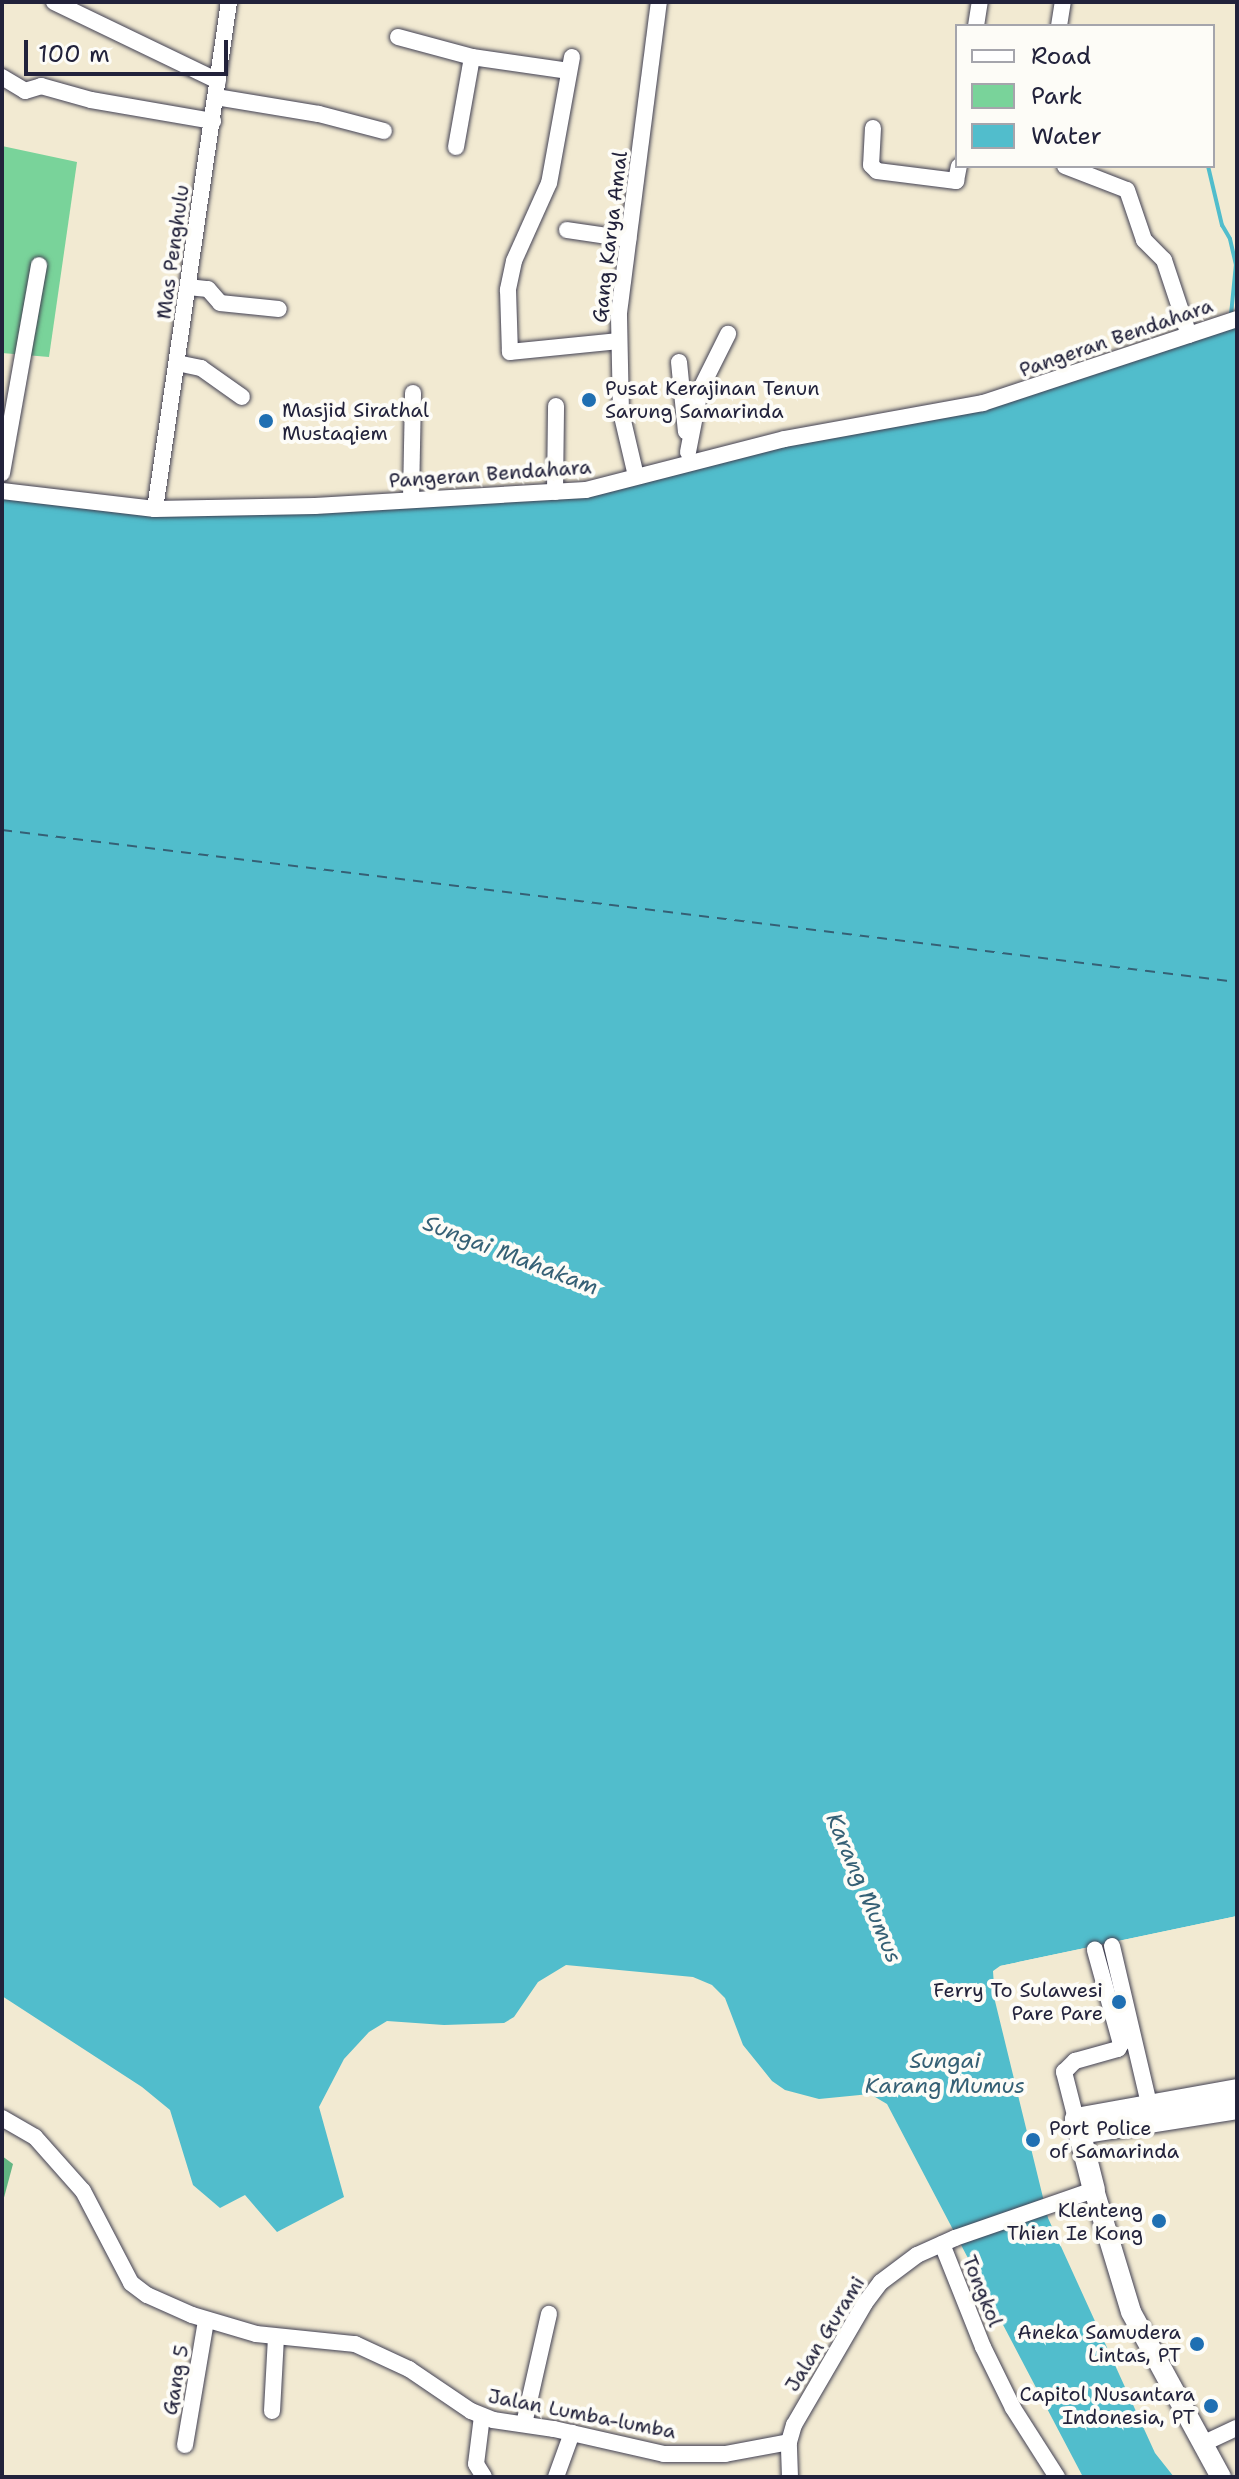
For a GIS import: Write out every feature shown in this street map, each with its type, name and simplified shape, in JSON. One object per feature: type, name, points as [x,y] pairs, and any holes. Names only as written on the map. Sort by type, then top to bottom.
[{"type":"highway","points":[[1078,2126],[1149,2104],[1237,2090]]},
{"type":"highway","points":[[1078,2126],[1237,2108]]},
{"type":"highway","points":[[1078,2126],[1094,2190]]},
{"type":"main road","points":[[1094,2190],[1131,2312],[1221,2477]]},
{"type":"street","points":[[54,2],[217,89],[384,131]]},
{"type":"street","name":"Mas Penghulu","points":[[155,509],[196,287],[229,2]]},
{"type":"street","name":"Gang Karya Amal","points":[[636,476],[621,412],[618,341],[659,2]]},
{"type":"street","points":[[976,24],[980,2]]},
{"type":"street","points":[[1059,24],[1063,2]]},
{"type":"street","points":[[398,37],[472,57],[571,64],[549,183],[514,261],[508,290],[510,352],[618,341]]},
{"type":"street","points":[[456,147],[472,57]]},
{"type":"street","points":[[2,77],[25,91],[41,86],[91,100],[213,121]]},
{"type":"street","points":[[873,128],[871,165],[877,171],[957,181],[959,168]]},
{"type":"street","points":[[1070,168],[1127,190],[1144,240],[1164,260],[1189,335]]},
{"type":"street","points":[[567,230],[628,239]]},
{"type":"street","points":[[2,473],[39,265]]},
{"type":"street","points":[[196,287],[212,291],[220,303],[279,309]]},
{"type":"street","name":"Pangeran Bendahara","points":[[2,491],[155,509],[315,506],[586,490],[689,458],[983,403],[1237,319]]},
{"type":"street","points":[[689,458],[700,390],[728,334]]},
{"type":"street","points":[[679,362],[689,458]]},
{"type":"street","points":[[184,364],[211,373],[242,397]]},
{"type":"street","points":[[411,499],[413,393]]},
{"type":"street","points":[[555,492],[556,406]]},
{"type":"street","points":[[1112,1946],[1149,2104]]},
{"type":"street","points":[[1078,2126],[1064,2072],[1075,2061],[1118,2049],[1121,2044],[1095,1950]]},
{"type":"street","name":"Jalan Lumba-lumba","points":[[2,2118],[35,2137],[83,2191],[131,2283],[153,2298],[206,2321],[276,2337],[333,2340],[368,2348],[409,2369],[482,2416],[572,2433],[626,2448],[678,2454],[725,2454],[789,2442]]},
{"type":"street","name":"Jalan Gurami","points":[[790,2477],[789,2442],[798,2417],[871,2294],[902,2264],[948,2241],[1094,2190]]},
{"type":"street","name":"Tongkol","points":[[948,2241],[983,2347],[1013,2408],[1057,2477]]},
{"type":"street","points":[[524,2424],[549,2314]]},
{"type":"street","name":"Gang 5","points":[[185,2445],[206,2321]]},
{"type":"street","points":[[272,2411],[276,2337]]},
{"type":"street","points":[[482,2416],[476,2464],[484,2477]]},
{"type":"street","points":[[1202,2444],[1237,2428]]},
{"type":"street","points":[[556,2477],[572,2433]]},
{"type":"green space","points":[[2,146],[77,162],[49,357],[2,353]]},
{"type":"green space","points":[[2,2156],[13,2164],[2,2205]]},
{"type":"water","points":[[1237,323],[1237,1916],[1000,1966],[993,1971],[995,2001],[1048,2218],[1155,2453],[1174,2477],[1083,2477],[887,2104],[870,2094],[819,2099],[785,2090],[772,2081],[743,2045],[725,1998],[712,1985],[693,1977],[566,1965],[538,1982],[514,2017],[504,2023],[444,2025],[387,2021],[369,2032],[344,2059],[319,2107],[344,2197],[277,2232],[245,2195],[220,2208],[193,2185],[170,2110],[142,2087],[2,1996],[2,498],[91,507],[593,493],[768,447],[984,408]]},
{"type":"pier","points":[[1237,1916],[1237,1920],[1001,1970],[1000,1966]]},
{"type":"waterway","points":[[1208,168],[1222,225],[1230,239],[1236,264],[1231,315]]},
{"type":"ferry route","points":[[2,830],[1237,982]]},
{"type":"place","name":"Pusat Kerajinan Tenun Sarung Samarinda","points":[[589,400]]},
{"type":"place","name":"Masjid Sirathal Mustaqiem","points":[[266,421]]},
{"type":"place","name":"Ferry To Sulawesi Pare Pare","points":[[1119,2002]]},
{"type":"place","name":"Port Police of Samarinda","points":[[1033,2140]]},
{"type":"place","name":"Klenteng Thien Ie Kong","points":[[1159,2221]]},
{"type":"place","name":"Aneka Samudera Lintas, PT","points":[[1197,2344]]},
{"type":"place","name":"Capitol Nusantara Indonesia, PT","points":[[1211,2406]]},
{"type":"water label","name":"Sungai Mahakam","points":[[511,1255]]},
{"type":"water label","name":"Karang Mumus","points":[[864,1888]]},
{"type":"water label","name":"Sungai Karang Mumus","points":[[945,2072]]}]
